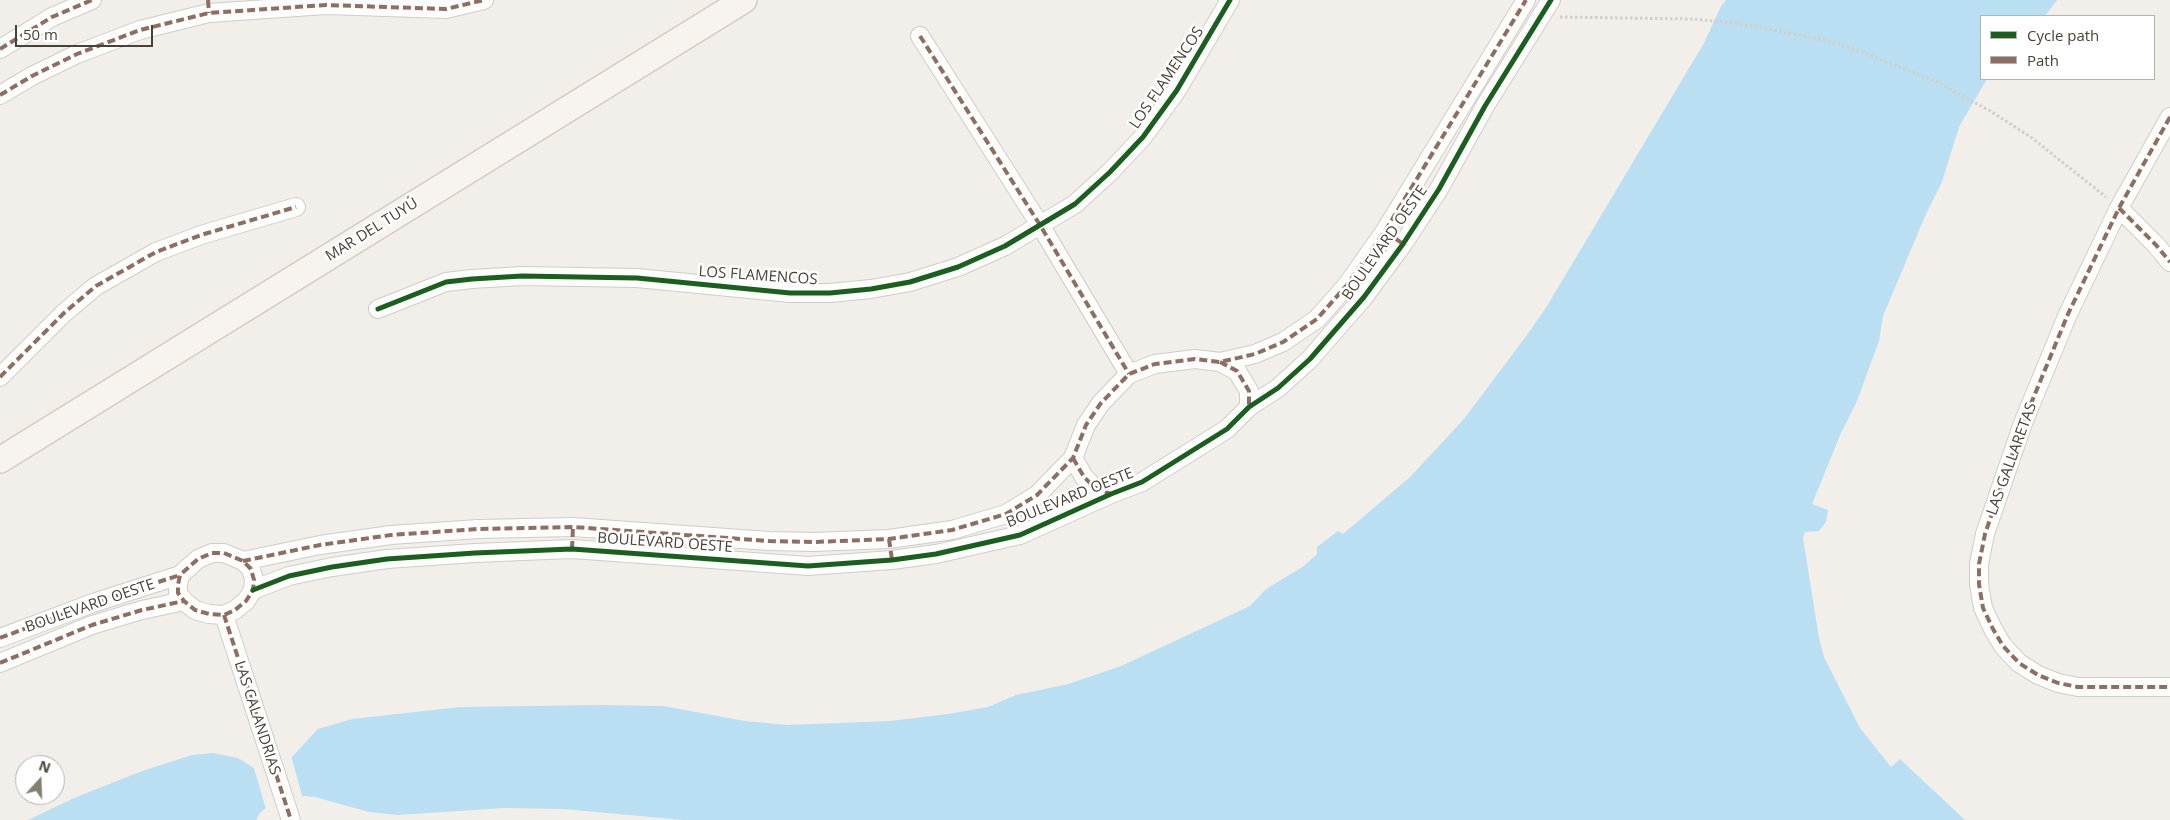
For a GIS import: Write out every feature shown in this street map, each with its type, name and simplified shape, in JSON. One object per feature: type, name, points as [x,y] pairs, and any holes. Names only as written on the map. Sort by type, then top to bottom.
[{"type":"street","points":[[0,49],[52,17],[92,0]]},
{"type":"street","points":[[308,0],[326,5]]},
{"type":"street","points":[[0,95],[32,76],[77,54],[208,7],[326,5],[446,9],[484,0]]},
{"type":"street","name":"MAR DEL TUYÚ","points":[[0,460],[744,0]]},
{"type":"street","name":"LOS FLAMENCOS","points":[[378,309],[446,282],[522,276],[636,278],[790,293],[830,293],[871,289],[910,282],[958,267],[1005,246],[1075,204],[1110,172],[1143,137],[1177,90],[1230,0]]},
{"type":"street","name":"BOULEVARD OESTE","points":[[243,561],[320,545],[391,535],[478,529],[573,527],[769,541],[814,542],[889,539],[952,530],[1006,514],[1037,495],[1073,458],[1086,425],[1100,404],[1129,374],[1155,364],[1195,358],[1220,362],[1254,354],[1283,342],[1317,319],[1346,285],[1384,231],[1526,0]]},
{"type":"street","name":"BOULEVARD OESTE","points":[[253,590],[289,576],[332,567],[387,559],[572,549],[808,566],[892,560],[936,554],[1020,535],[1142,482],[1227,429],[1249,407],[1278,388],[1310,360],[1364,297],[1403,244],[1439,189],[1485,106],[1551,0]]},
{"type":"street","points":[[920,36],[1040,225],[1129,374]]},
{"type":"street","name":"LAS GALLARETAS","points":[[2170,116],[2156,138],[2119,208],[2068,314],[2023,423],[1985,534],[1978,564],[1983,608],[1992,629],[2003,646],[2019,663],[2038,675],[2078,688],[2170,688]]},
{"type":"street","points":[[0,377],[64,313],[96,286],[156,252],[201,235],[296,207]]},
{"type":"street","points":[[2119,208],[2170,262]]},
{"type":"street","points":[[1384,231],[1403,244]]},
{"type":"street","points":[[1220,362],[1236,371],[1249,391],[1249,407]]},
{"type":"street","points":[[1073,458],[1084,477],[1094,487],[1111,494]]},
{"type":"street","points":[[572,549],[573,527]]},
{"type":"street","points":[[889,539],[892,560]]},
{"type":"street","points":[[212,553],[224,553],[243,561],[251,569],[253,590],[236,610],[224,615],[209,614],[195,610],[178,593],[180,575],[198,559],[212,553]]},
{"type":"street","name":"BOULEVARD OESTE","points":[[0,638],[93,602],[180,575]]},
{"type":"street","name":"BOULEVARD OESTE","points":[[0,663],[92,625],[142,610],[184,601]]},
{"type":"street","name":"LAS CALANDRIAS","points":[[224,615],[288,812]]},
{"type":"path","points":[[1540,17],[1691,19],[1760,26],[1825,40],[1901,66],[1937,82],[1992,112],[2032,138],[2119,208]]},
{"type":"water","points":[[1726,0],[2057,0],[2046,15],[1980,15],[1980,80],[1986,80],[1959,127],[1942,182],[1926,214],[1883,316],[1879,341],[1857,401],[1841,433],[1812,504],[1828,510],[1826,522],[1819,531],[1805,532],[1803,538],[1819,638],[1824,657],[1860,728],[1891,767],[1900,759],[1965,820],[683,820],[563,809],[504,808],[398,815],[369,812],[315,797],[304,796],[269,805],[260,813],[256,820],[28,820],[59,805],[65,805],[65,802],[74,798],[142,771],[192,755],[213,753],[238,758],[254,768],[288,761],[318,729],[352,719],[460,707],[598,705],[663,706],[745,721],[787,725],[890,721],[988,707],[1016,695],[1068,684],[1121,666],[1250,606],[1266,589],[1304,566],[1317,554],[1317,547],[1338,531],[1343,534],[1410,477],[1464,419],[1547,306],[1704,43],[1721,6]]},
{"type":"pier","points":[[291,756],[303,799],[266,809],[253,765],[261,766],[287,759]]},
{"type":"marked path","points":[[0,49],[52,17],[92,0]]},
{"type":"marked path","points":[[208,0],[209,13]]},
{"type":"marked path","points":[[0,95],[32,76],[77,54],[140,30],[209,13],[326,5],[446,9],[484,0]]},
{"type":"marked path","points":[[243,561],[320,545],[391,535],[478,529],[573,527],[769,541],[814,542],[889,539],[952,530],[1006,514],[1037,495],[1073,458],[1086,425],[1101,403],[1129,374],[1155,364],[1195,359],[1220,362],[1255,354],[1283,342],[1317,319],[1347,285],[1385,231],[1526,0]]},
{"type":"marked path","points":[[920,36],[1040,225],[1129,374]]},
{"type":"marked path","points":[[2170,117],[2119,208],[2068,314],[2023,423],[1985,534],[1979,564],[1979,584],[1983,608],[2003,646],[2019,663],[2038,675],[2058,683],[2078,687],[2170,687]]},
{"type":"marked path","points":[[0,377],[64,313],[96,286],[156,252],[201,235],[296,207]]},
{"type":"marked path","points":[[2119,208],[2170,262]]},
{"type":"marked path","points":[[1385,231],[1403,244]]},
{"type":"marked path","points":[[1220,362],[1237,371],[1249,391],[1249,407]]},
{"type":"marked path","points":[[1073,458],[1084,477],[1094,487],[1111,494]]},
{"type":"marked path","points":[[572,549],[573,527]]},
{"type":"marked path","points":[[889,539],[892,560]]},
{"type":"marked path","points":[[212,553],[224,553],[243,561],[251,569],[254,580],[253,590],[246,601],[235,610],[224,615],[209,614],[195,610],[178,593],[180,575],[198,559],[212,553]]},
{"type":"marked path","points":[[0,638],[93,603],[180,575]]},
{"type":"marked path","points":[[0,663],[92,625],[142,610],[184,601]]},
{"type":"marked path","points":[[224,615],[291,820]]},
{"type":"cycle path","points":[[378,309],[446,282],[472,279],[522,276],[637,278],[790,293],[830,293],[871,289],[910,282],[958,267],[1005,246],[1075,204],[1110,172],[1143,137],[1177,90],[1230,0]]},
{"type":"cycle path","points":[[253,590],[289,576],[332,567],[387,559],[475,553],[572,549],[808,566],[892,560],[936,554],[1020,535],[1142,482],[1227,429],[1249,407],[1278,388],[1310,359],[1364,297],[1403,244],[1439,189],[1485,106],[1551,0]]}]
